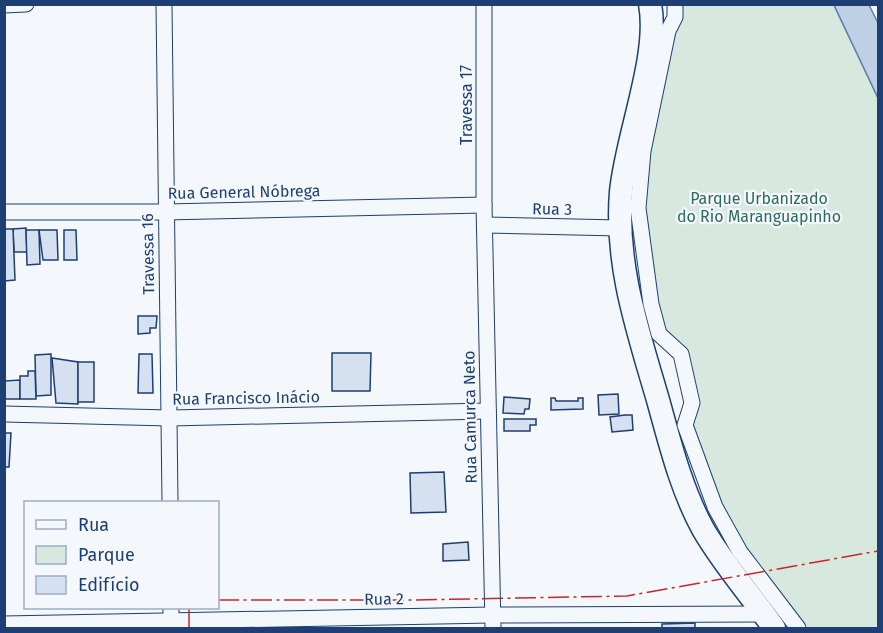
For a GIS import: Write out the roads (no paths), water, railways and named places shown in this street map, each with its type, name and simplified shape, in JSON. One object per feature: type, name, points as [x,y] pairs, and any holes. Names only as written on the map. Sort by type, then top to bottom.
[{"type":"main road","points":[[650,4],[647,66],[628,142],[619,228],[629,300],[683,485],[714,546],[769,621]]},
{"type":"street","points":[[4,5],[26,4]]},
{"type":"street","name":"Travessa 16","points":[[164,4],[170,501]]},
{"type":"street","name":"Travessa 17","points":[[483,4],[484,205]]},
{"type":"street","points":[[675,4],[675,17],[668,31],[643,151],[638,208],[651,304],[659,334],[681,354],[692,403],[685,425],[715,507],[740,552],[798,628]]},
{"type":"street","name":"Rua General Nóbrega","points":[[4,212],[165,212],[484,205]]},
{"type":"street","name":"Rua Camurca Neto","points":[[484,205],[493,622]]},
{"type":"street","name":"Rua 3","points":[[485,225],[619,228]]},
{"type":"street","name":"Rua Francisco Inácio","points":[[4,414],[170,418],[488,411]]},
{"type":"street","name":"Rua 2","points":[[4,624],[171,620],[769,621]]},
{"type":"water","points":[[834,5],[869,5],[878,23],[878,98]]},
{"type":"park label","name":"Parque Urbanizado do Rio Maranguapinho","points":[[759,207]]}]
